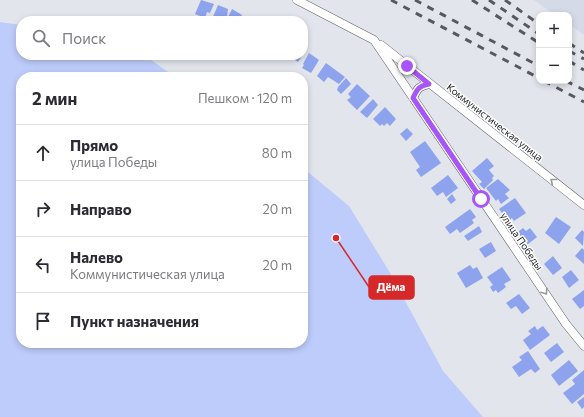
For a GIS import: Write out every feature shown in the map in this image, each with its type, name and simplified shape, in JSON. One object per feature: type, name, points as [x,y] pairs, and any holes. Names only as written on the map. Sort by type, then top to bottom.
[{"type":"street","name":"улица Победы","points":[[297,0],[374,40],[566,324],[584,346]]},
{"type":"street","name":"Коммунистическая улица","points":[[374,40],[584,206]]},
{"type":"street","points":[[413,98],[417,89],[423,85],[429,84]]},
{"type":"shaded area","points":[[534,0],[584,0],[584,35],[572,26],[572,12],[551,12]]},
{"type":"water","points":[[0,22],[16,24],[16,60],[151,60],[168,72],[16,72],[16,348],[308,348],[308,172],[349,206],[389,271],[443,371],[483,417],[0,417]]},
{"type":"building","points":[[201,0],[214,4],[210,13],[207,12],[206,16],[195,14]]},
{"type":"building","points":[[218,5],[228,9],[227,16],[213,16]]},
{"type":"building","points":[[232,9],[242,15],[241,16],[228,16]]},
{"type":"building","points":[[309,53],[319,60],[311,73],[302,68],[305,60],[308,60]]},
{"type":"building","points":[[326,63],[345,77],[339,84],[328,77],[324,82],[317,76]]},
{"type":"building","points":[[346,78],[351,84],[341,94],[337,90]]},
{"type":"building","points":[[357,84],[370,96],[357,110],[347,100],[351,97],[348,94]]},
{"type":"building","points":[[373,99],[378,105],[367,118],[360,112]]},
{"type":"building","points":[[385,107],[396,119],[390,126],[387,123],[384,126],[382,124],[380,126],[373,119]]},
{"type":"building","points":[[407,128],[413,134],[406,141],[400,134]]},
{"type":"building","points":[[425,141],[441,163],[421,177],[416,170],[420,167],[410,152]]},
{"type":"building","points":[[487,158],[494,166],[489,170],[494,176],[492,178],[493,180],[484,189],[479,184],[482,182],[472,171]]},
{"type":"building","points":[[448,175],[458,188],[446,197],[443,192],[437,196],[431,188]]},
{"type":"building","points":[[498,179],[510,190],[505,194],[509,198],[501,204],[498,199],[496,201],[486,188]]},
{"type":"building","points":[[452,194],[456,200],[451,204],[447,199]]},
{"type":"building","points":[[515,198],[526,213],[514,221],[512,218],[508,221],[499,209]]},
{"type":"building","points":[[470,209],[476,217],[472,220],[474,223],[460,233],[457,229],[450,234],[445,227]]},
{"type":"building","points":[[556,217],[571,227],[559,244],[545,233]]},
{"type":"building","points":[[479,226],[482,232],[468,241],[464,236]]},
{"type":"building","points":[[523,228],[526,231],[530,228],[537,237],[527,245],[526,243],[528,241],[524,236],[522,238],[518,232]]},
{"type":"building","points":[[582,230],[584,232],[583,246],[575,238]]},
{"type":"building","points":[[491,242],[496,251],[485,258],[479,249]]},
{"type":"building","points":[[582,248],[584,250],[584,264],[575,256]]},
{"type":"building","points":[[553,256],[562,268],[553,275],[544,264]]},
{"type":"building","points":[[470,265],[473,269],[477,267],[483,278],[466,288],[457,273]]},
{"type":"building","points":[[502,267],[511,280],[504,284],[506,287],[498,293],[496,290],[493,292],[490,287],[493,285],[487,277]]},
{"type":"building","points":[[571,270],[579,280],[569,288],[562,277]]},
{"type":"building","points":[[584,290],[584,306],[580,309],[572,299]]},
{"type":"building","points":[[519,294],[530,308],[522,314],[516,306],[511,309],[506,303]]},
{"type":"building","points":[[535,326],[537,330],[543,326],[550,335],[530,350],[523,340],[531,334],[528,331]]},
{"type":"building","points":[[557,343],[564,352],[551,362],[544,353]]},
{"type":"building","points":[[528,351],[540,369],[535,373],[531,369],[519,377],[512,367],[522,360],[519,357]]},
{"type":"building","points":[[569,360],[578,371],[559,386],[551,375]]},
{"type":"building","points":[[584,370],[584,394],[572,404],[563,393],[575,384],[572,380]]},
{"type":"building","points":[[584,397],[584,407],[582,409],[577,402]]},
{"type":"railway","points":[[391,0],[536,76]]},
{"type":"railway","points":[[415,0],[536,64]]},
{"type":"railway","points":[[472,0],[536,41]]},
{"type":"railway","points":[[489,0],[536,32]]},
{"type":"railway","points":[[505,0],[536,22]]},
{"type":"railway","points":[[572,45],[584,53]]},
{"type":"railway","points":[[572,53],[584,59]]},
{"type":"railway","points":[[572,63],[584,70]]},
{"type":"railway","points":[[550,84],[584,102]]},
{"type":"railway","points":[[572,84],[584,90]]},
{"type":"place","name":"Дёма","points":[[336,238]]},
{"type":"route","points":[[407,66],[429,84],[423,85],[417,89],[413,98],[481,199]]}]
